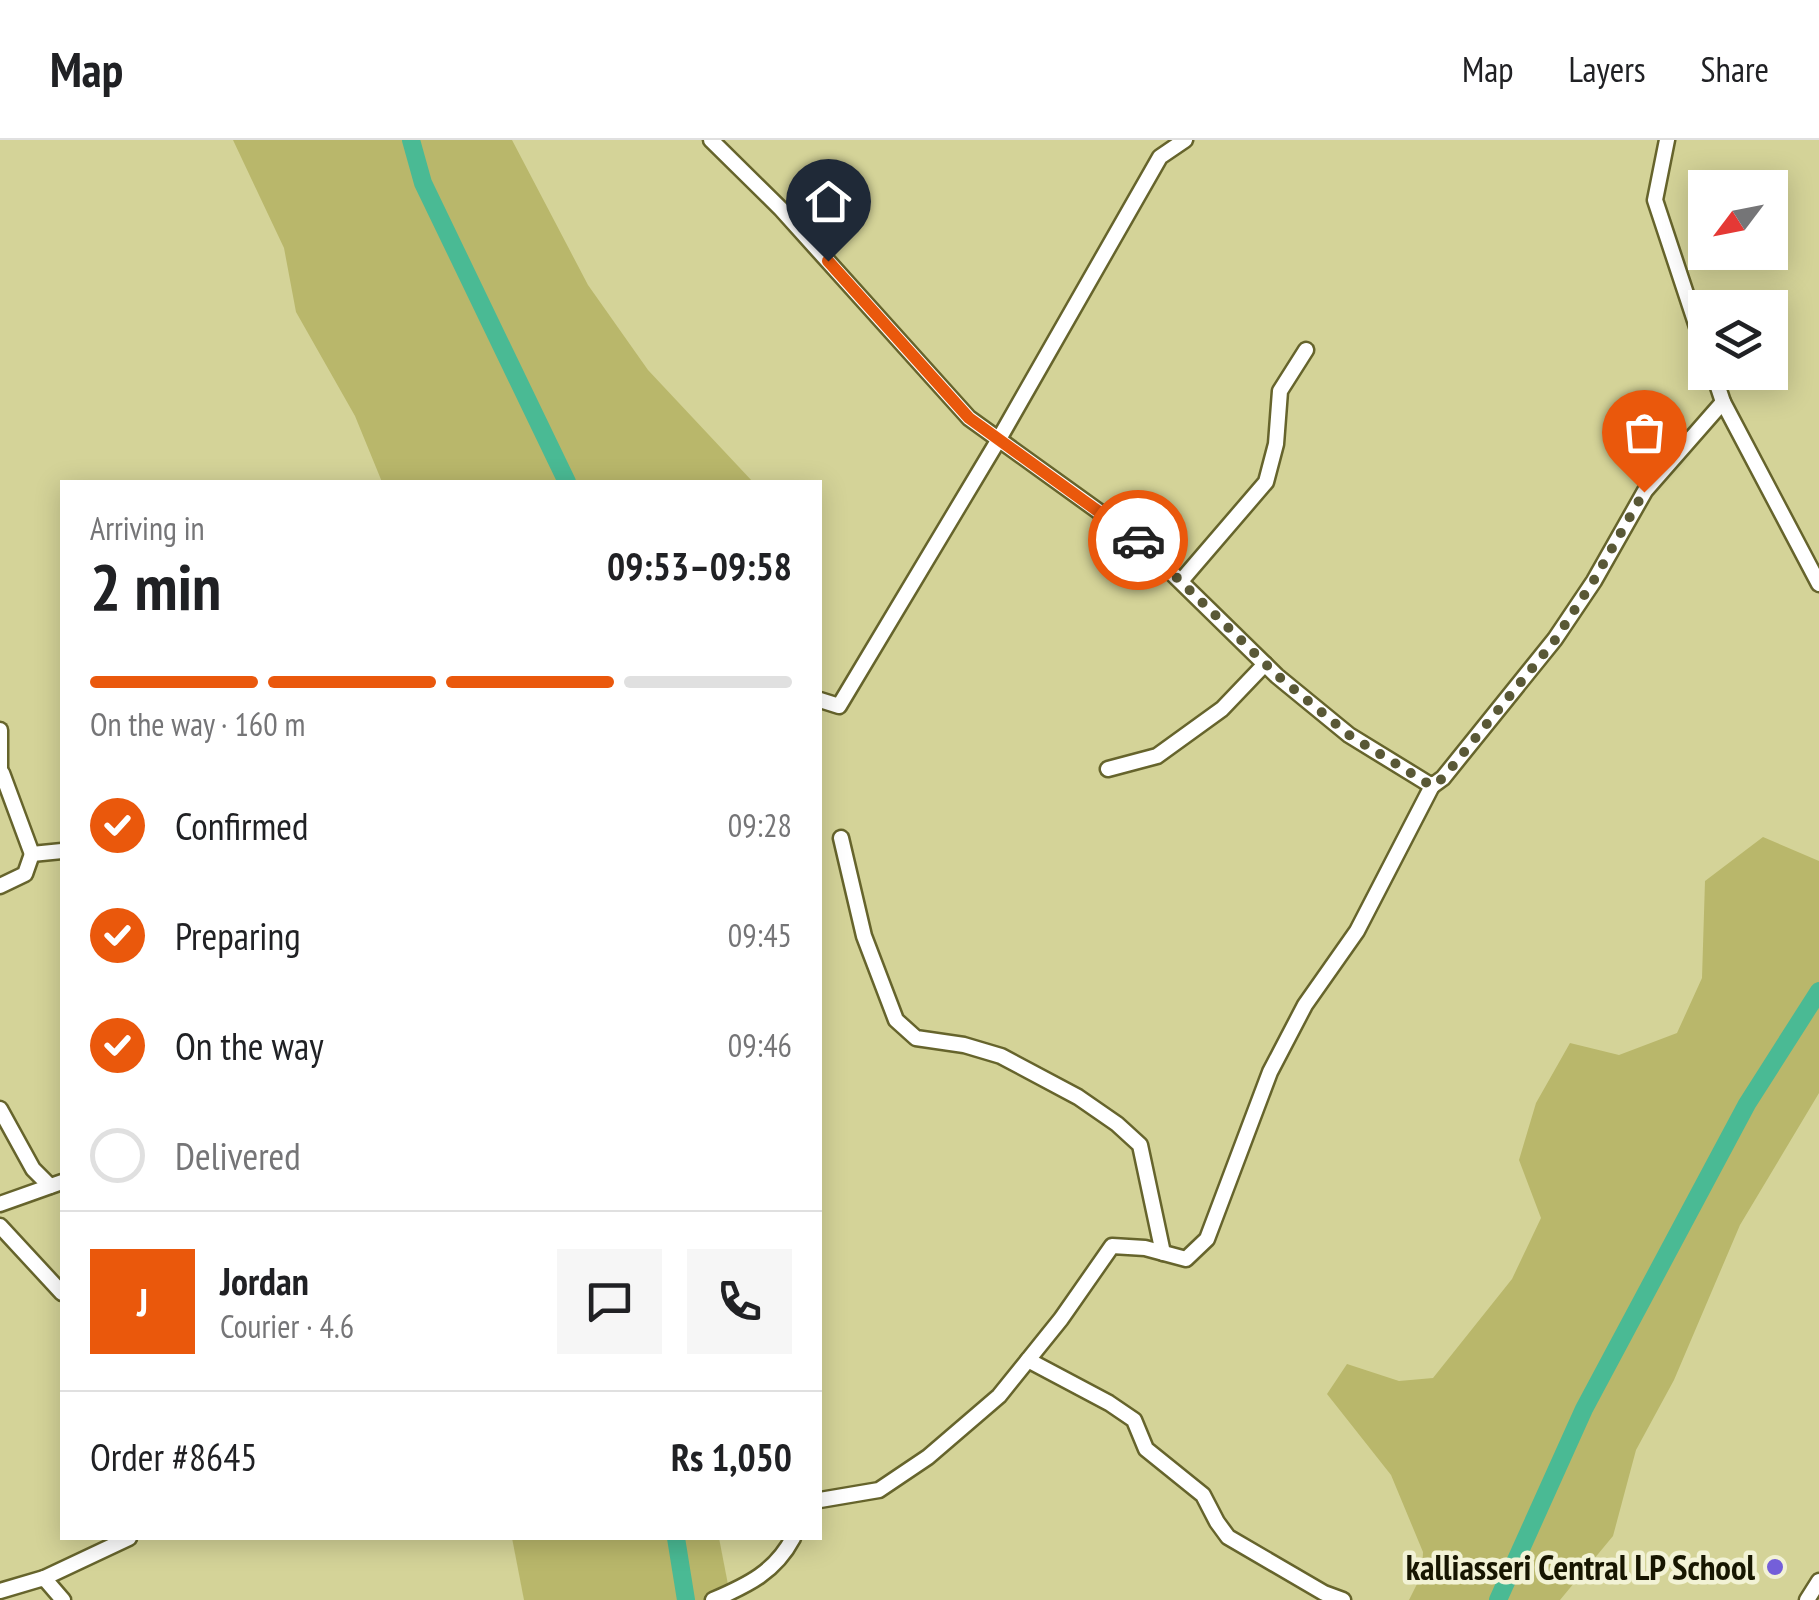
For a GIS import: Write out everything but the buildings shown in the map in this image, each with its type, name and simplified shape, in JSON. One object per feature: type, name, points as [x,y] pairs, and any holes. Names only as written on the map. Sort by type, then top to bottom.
[{"type":"street","points":[[711,140],[781,209],[969,418],[1137,539],[1265,664],[1349,735],[1432,786]]},
{"type":"street","points":[[822,701],[838,706],[1160,157],[1185,140]]},
{"type":"street","points":[[1667,140],[1655,200],[1688,300]]},
{"type":"street","points":[[1181,582],[1266,482],[1276,444],[1280,391],[1306,350]]},
{"type":"street","points":[[1719,390],[1819,584]]},
{"type":"street","points":[[822,1500],[879,1490],[928,1457],[999,1396],[1112,1246],[1145,1248],[1186,1259],[1206,1239],[1270,1072],[1306,1004],[1357,931],[1432,786],[1443,778],[1555,640],[1644,492],[1723,402]]},
{"type":"street","points":[[1108,769],[1157,756],[1222,708],[1265,664]]},
{"type":"street","points":[[0,730],[1,774],[32,854],[25,874],[0,886]]},
{"type":"street","points":[[841,838],[864,936],[896,1020],[916,1038],[964,1045],[1001,1056],[1078,1097],[1117,1124],[1140,1145],[1163,1253]]},
{"type":"street","points":[[32,854],[60,851]]},
{"type":"street","points":[[0,1109],[33,1169],[56,1184]]},
{"type":"street","points":[[0,1204],[56,1184]]},
{"type":"street","points":[[0,1226],[60,1291]]},
{"type":"street","points":[[1028,1360],[1110,1402],[1134,1420],[1146,1449],[1204,1495],[1228,1537],[1342,1600]]},
{"type":"street","points":[[0,1591],[44,1578],[125,1540]]},
{"type":"street","points":[[713,1600],[746,1586],[782,1559],[792,1540]]},
{"type":"street","points":[[44,1578],[62,1600]]},
{"type":"street","points":[[1808,1600],[1819,1581]]},
{"type":"shaded area","points":[[233,140],[512,140],[588,285],[648,370],[751,480],[381,480],[355,416],[296,312],[284,248]]},
{"type":"shaded area","points":[[1763,837],[1819,861],[1819,1093],[1740,1225],[1674,1380],[1636,1450],[1613,1536],[1560,1600],[1409,1600],[1422,1574],[1423,1552],[1391,1475],[1327,1394],[1347,1364],[1399,1381],[1433,1378],[1512,1279],[1541,1218],[1519,1160],[1536,1103],[1570,1043],[1619,1055],[1677,1033],[1702,978],[1705,881]]},
{"type":"shaded area","points":[[512,1540],[719,1540],[731,1600],[524,1600]]},
{"type":"waterway","points":[[411,140],[423,183],[566,480]]},
{"type":"waterway","points":[[1498,1600],[1584,1409],[1747,1104],[1819,991]]},
{"type":"waterway","points":[[676,1540],[686,1600]]},
{"type":"way so far","points":[[1138,540],[1278,676],[1349,735],[1432,786],[1443,778],[1555,640],[1644,492]]},
{"type":"place","name":"kalliasseri Central LP School","points":[[1775,1567]]},
{"type":"route","points":[[828,261],[969,418],[1138,540]]}]
